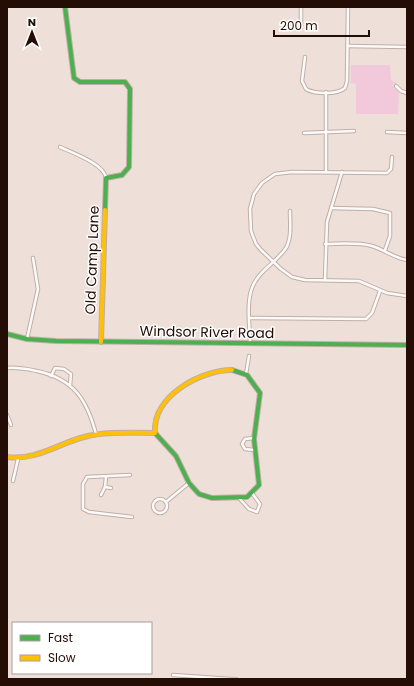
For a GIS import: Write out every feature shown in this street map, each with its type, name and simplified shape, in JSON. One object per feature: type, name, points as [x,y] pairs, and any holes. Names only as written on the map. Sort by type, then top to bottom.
[{"type":"street","points":[[60,147],[98,166],[105,173],[106,178],[122,175],[129,167],[130,89],[125,82],[80,82],[74,78],[65,7]]},
{"type":"street","points":[[301,7],[301,24]]},
{"type":"street","points":[[305,57],[303,65],[303,85],[309,91],[342,91],[347,85],[348,7]]},
{"type":"street","points":[[348,46],[407,47]]},
{"type":"street","points":[[396,86],[401,91],[407,93]]},
{"type":"street","points":[[326,92],[326,172]]},
{"type":"street","points":[[304,133],[354,131]]},
{"type":"street","points":[[388,132],[407,133]]},
{"type":"street","points":[[392,157],[391,169],[387,173],[292,172],[275,174],[262,183],[254,194],[250,209],[250,223],[253,237],[261,250],[286,274],[298,279],[359,281],[380,291],[394,295],[407,296]]},
{"type":"street","points":[[325,280],[325,244],[327,222],[342,172]]},
{"type":"street","name":"Old Camp Lane","points":[[101,342],[106,178]]},
{"type":"street","points":[[331,208],[372,209],[390,212],[390,236],[385,250]]},
{"type":"street","points":[[250,344],[250,301],[253,287],[256,280],[286,247],[290,237],[290,211]]},
{"type":"street","points":[[325,244],[366,245],[385,250],[392,256],[407,260]]},
{"type":"street","points":[[27,339],[38,289],[33,258]]},
{"type":"street","points":[[250,318],[366,319],[372,313],[380,291]]},
{"type":"street","name":"Windsor River Road","points":[[7,334],[27,339],[101,342],[407,346]]},
{"type":"street","points":[[246,374],[249,356]]},
{"type":"street","points":[[7,368],[22,368],[51,376],[70,385],[87,405],[96,435]]},
{"type":"street","points":[[51,376],[55,368],[64,369],[71,374],[70,385]]},
{"type":"street","points":[[223,370],[232,370],[246,374],[260,393],[259,417],[254,438],[254,450],[259,485],[247,497],[212,498],[199,494],[189,483],[176,456],[155,433],[154,425],[157,413],[171,396],[202,377],[223,370]]},
{"type":"street","points":[[7,415],[11,425]]},
{"type":"street","points":[[7,457],[18,459],[41,455],[66,443],[96,435],[155,433]]},
{"type":"street","points":[[254,438],[245,439],[242,444],[245,450],[254,450]]},
{"type":"street","points":[[13,481],[18,459]]},
{"type":"street","points":[[130,475],[87,477],[83,484],[83,509],[89,512],[132,517]]},
{"type":"street","points":[[101,495],[105,487],[106,477]]},
{"type":"street","points":[[166,503],[189,483]]},
{"type":"street","points":[[105,487],[111,488]]},
{"type":"street","points":[[239,498],[249,509],[257,512],[260,504],[252,493]]},
{"type":"street","points":[[157,499],[163,499],[166,503],[167,508],[164,512],[159,513],[153,509],[152,504],[157,499]]},
{"type":"street","points":[[174,675],[236,679]]},
{"type":"shaded area","points":[[351,65],[390,65],[391,80],[396,83],[392,85],[399,93],[398,114],[356,114],[356,84],[351,83]]},
{"type":"traffic: fast","points":[[65,7],[74,78],[80,82],[125,82],[130,89],[129,167],[122,175],[106,178],[105,210]]},
{"type":"traffic: fast","points":[[7,334],[27,339],[56,341],[407,345]]},
{"type":"traffic: fast","points":[[155,433],[176,456],[189,483],[199,494],[212,498],[247,497],[259,485],[254,439],[260,393],[247,375],[232,370]]},
{"type":"traffic: slow","points":[[101,342],[105,210]]},
{"type":"traffic: slow","points":[[7,457],[27,457],[74,440],[93,435],[155,433],[156,420],[161,408],[170,397],[193,380],[220,371],[232,370]]}]
